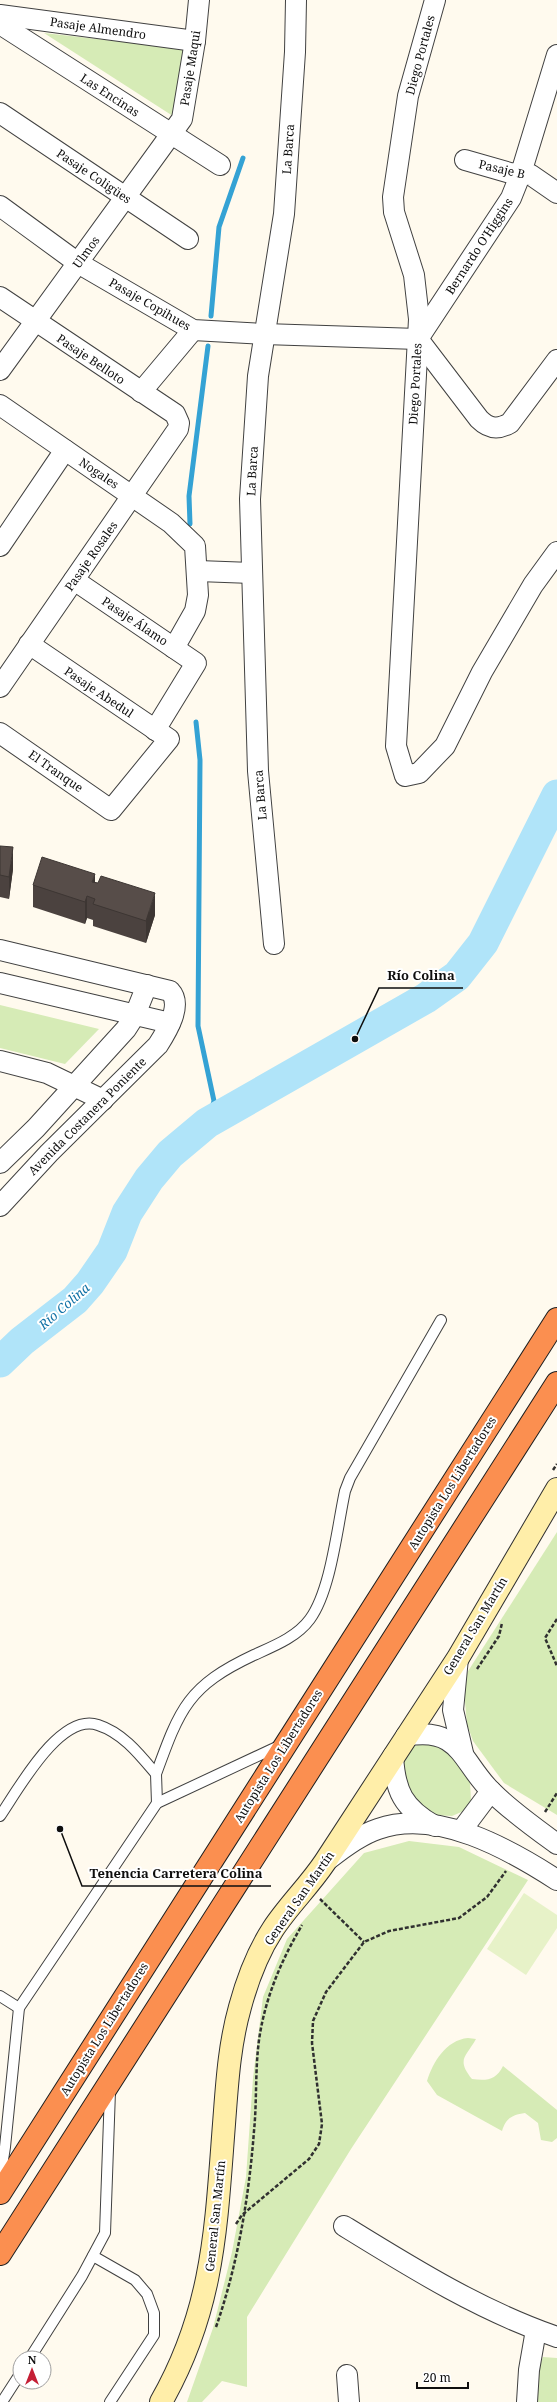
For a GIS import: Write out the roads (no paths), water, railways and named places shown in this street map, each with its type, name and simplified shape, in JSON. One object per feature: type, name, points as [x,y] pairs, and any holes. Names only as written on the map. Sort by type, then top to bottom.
[{"type":"highway","name":"Autopista Los Libertadores","points":[[0,2193],[557,1319]]},
{"type":"highway","points":[[0,2254],[557,1383]]},
{"type":"street","name":"Pasaje Maqui","points":[[172,134],[182,119],[195,41],[199,0]]},
{"type":"street","name":"La Barca","points":[[274,944],[258,771],[250,499],[258,376],[284,214],[295,52],[296,0]]},
{"type":"street","name":"Diego Portales","points":[[435,0],[408,96],[393,197],[394,212],[417,291],[418,339],[396,746],[405,776],[419,773],[445,746],[482,672],[533,585],[557,552]]},
{"type":"street","name":"Pasaje Almendro","points":[[0,16],[195,41]]},
{"type":"street","name":"Las Encinas","points":[[0,24],[220,165]]},
{"type":"street","name":"Bernardo O'Higgins","points":[[418,339],[511,198],[521,173],[557,55]]},
{"type":"street","name":"Pasaje Coligües","points":[[0,112],[188,239]]},
{"type":"street","name":"Ulmos","points":[[0,370],[172,134]]},
{"type":"street","name":"Pasaje B","points":[[465,160],[510,172],[531,175],[557,193]]},
{"type":"street","name":"Pasaje Copihues","points":[[0,206],[78,263],[193,330],[418,339]]},
{"type":"street","name":"Pasaje Belloto","points":[[0,297],[175,414],[179,423]]},
{"type":"street","points":[[141,392],[193,330]]},
{"type":"street","points":[[418,339],[479,419],[484,424],[493,428],[502,428],[510,423],[557,360]]},
{"type":"street","name":"Nogales","points":[[0,407],[171,523],[195,546],[198,571]]},
{"type":"street","name":"Pasaje Rosales","points":[[0,687],[178,430],[179,423]]},
{"type":"street","points":[[0,546],[65,450]]},
{"type":"street","points":[[174,648],[195,610],[198,595],[198,571],[252,573]]},
{"type":"street","name":"Pasaje Álamo","points":[[74,580],[196,663],[162,734]]},
{"type":"street","name":"Pasaje Abedul","points":[[29,644],[162,734]]},
{"type":"street","name":"El Tranque","points":[[0,733],[111,810],[162,734]]},
{"type":"street","points":[[0,950],[147,985],[135,1015],[126,1029],[36,1128],[0,1163]]},
{"type":"street","points":[[0,983],[170,1023]]},
{"type":"street","name":"Avenida Costanera Poniente","points":[[0,1206],[48,1153],[158,1045],[170,1023],[176,1003],[175,995],[170,991],[147,985]]},
{"type":"street","points":[[0,1061],[47,1072],[75,1084],[103,1100]]},
{"type":"street","name":"General San Martín","points":[[161,2402],[190,2344],[205,2295],[217,2218],[231,2048],[240,2007],[249,1979],[272,1930],[318,1896],[324,1862],[458,1658],[557,1489]]},
{"type":"street","points":[[458,1658],[453,1710],[463,1753]]},
{"type":"street","points":[[406,1736],[423,1734],[439,1737],[463,1753],[491,1792],[557,1844]]},
{"type":"street","points":[[393,1756],[395,1777],[402,1798],[412,1810],[435,1826]]},
{"type":"street","points":[[461,1832],[491,1792]]},
{"type":"street","points":[[324,1862],[357,1839],[380,1828],[401,1825],[435,1826],[482,1838],[518,1855],[557,1880]]},
{"type":"street","points":[[344,2226],[440,2284],[536,2330],[557,2337]]},
{"type":"street","points":[[528,2402],[529,2370],[536,2330]]},
{"type":"street","points":[[347,2375],[349,2402]]},
{"type":"lane","points":[[157,1803],[156,1774],[178,1717],[197,1690],[228,1668],[282,1642],[309,1620],[323,1593],[345,1491],[353,1472],[441,1320]]},
{"type":"lane","points":[[0,1816],[33,1768],[58,1737],[79,1725],[90,1723],[108,1730],[126,1741],[156,1774]]},
{"type":"lane","points":[[0,2179],[5,2147],[19,2008],[157,1803],[275,1749],[291,1736]]},
{"type":"lane","points":[[0,1996],[19,2008]]},
{"type":"lane","points":[[35,2350],[93,2256],[105,2233],[110,2082]]},
{"type":"lane","points":[[93,2256],[135,2280],[147,2294],[154,2313],[154,2335],[110,2402]]},
{"type":"lane","points":[[2,2402],[12,2386]]},
{"type":"waterway","points":[[211,316],[219,227],[243,158]]},
{"type":"waterway","points":[[190,524],[189,496],[208,346]]},
{"type":"waterway","points":[[196,722],[200,760],[198,1026],[214,1101],[207,1123]]},
{"type":"waterway","name":"Río Colina","points":[[0,1362],[22,1341],[75,1300],[90,1283],[112,1251],[127,1213],[149,1179],[170,1154],[207,1123],[426,998],[457,976],[483,943],[557,795]]},
{"type":"place","name":"Río Colina","points":[[355,1039]]},
{"type":"place","name":"Tenencia Carretera Colina","points":[[60,1829]]}]
